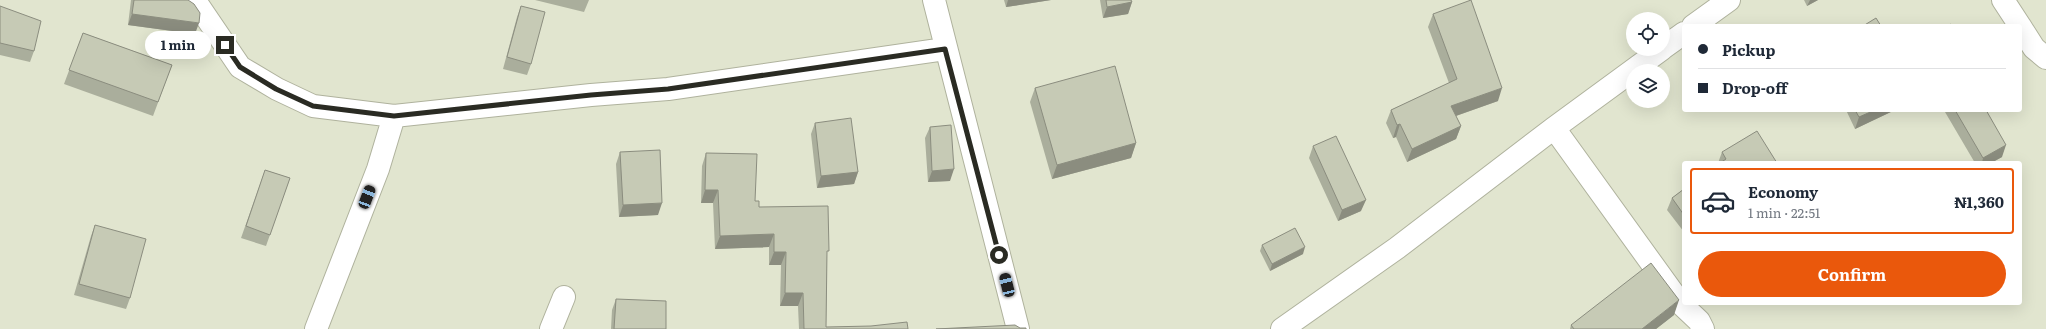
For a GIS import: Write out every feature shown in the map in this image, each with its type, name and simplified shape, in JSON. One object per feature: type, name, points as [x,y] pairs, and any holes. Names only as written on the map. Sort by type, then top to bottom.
[{"type":"street","points":[[187,0],[198,5],[240,67],[276,89],[313,106],[394,116],[591,95],[668,89],[945,49]]},
{"type":"street","points":[[934,0],[945,49],[1018,329]]},
{"type":"street","points":[[1696,24],[1729,0]]},
{"type":"street","points":[[2004,0],[2019,24]]},
{"type":"street","points":[[2022,29],[2034,48],[2046,58]]},
{"type":"street","points":[[1670,43],[1682,34]]},
{"type":"street","points":[[1282,329],[1397,248],[1554,128],[1652,56]]},
{"type":"street","points":[[316,329],[378,169],[394,116]]},
{"type":"street","points":[[1554,128],[1682,305]]},
{"type":"street","points":[[551,329],[564,297]]},
{"type":"street","points":[[1682,305],[1699,321],[1703,329]]},
{"type":"building","points":[[134,0],[188,0],[194,4],[200,13],[199,23],[132,14]]},
{"type":"building","points":[[1106,0],[1131,0],[1132,2],[1107,7]]},
{"type":"building","points":[[1471,0],[1502,88],[1451,106],[1461,126],[1412,149],[1400,124],[1397,125],[1391,110],[1457,79],[1433,14]]},
{"type":"building","points":[[0,6],[41,21],[34,51],[0,43]]},
{"type":"building","points":[[521,6],[545,12],[531,64],[507,57]]},
{"type":"building","points":[[1876,18],[1880,24],[1866,24]]},
{"type":"building","points":[[83,33],[172,65],[158,102],[69,70]]},
{"type":"building","points":[[1115,66],[1136,143],[1057,165],[1035,88]]},
{"type":"building","points":[[1856,112],[1870,112],[1859,117]]},
{"type":"building","points":[[1956,112],[1987,112],[2006,145],[1983,158]]},
{"type":"building","points":[[851,118],[858,172],[821,176],[815,123]]},
{"type":"building","points":[[951,125],[954,169],[932,171],[930,127]]},
{"type":"building","points":[[1757,131],[1776,161],[1723,161],[1726,159],[1722,152]]},
{"type":"building","points":[[1336,136],[1366,200],[1342,210],[1313,146]]},
{"type":"building","points":[[660,150],[662,203],[623,205],[620,152]]},
{"type":"building","points":[[706,153],[757,154],[755,201],[759,201],[759,207],[828,206],[829,251],[827,251],[826,327],[871,326],[907,322],[908,329],[804,329],[803,293],[785,293],[786,252],[774,252],[774,234],[720,236],[718,190],[705,190]]},
{"type":"building","points":[[265,170],[290,178],[270,235],[246,226]]},
{"type":"building","points":[[1682,190],[1682,212],[1672,198]]},
{"type":"building","points":[[95,225],[146,239],[130,298],[79,284]]},
{"type":"building","points":[[1295,228],[1305,247],[1272,264],[1262,245]]},
{"type":"building","points":[[1651,263],[1679,300],[1642,329],[1574,329],[1571,325]]},
{"type":"building","points":[[616,299],[666,301],[666,329],[614,329]]},
{"type":"building","points":[[1015,325],[1026,329],[936,329]]},
{"type":"route","points":[[225,45],[240,67],[276,89],[313,106],[394,116],[591,95],[668,89],[945,49],[999,255]]}]
